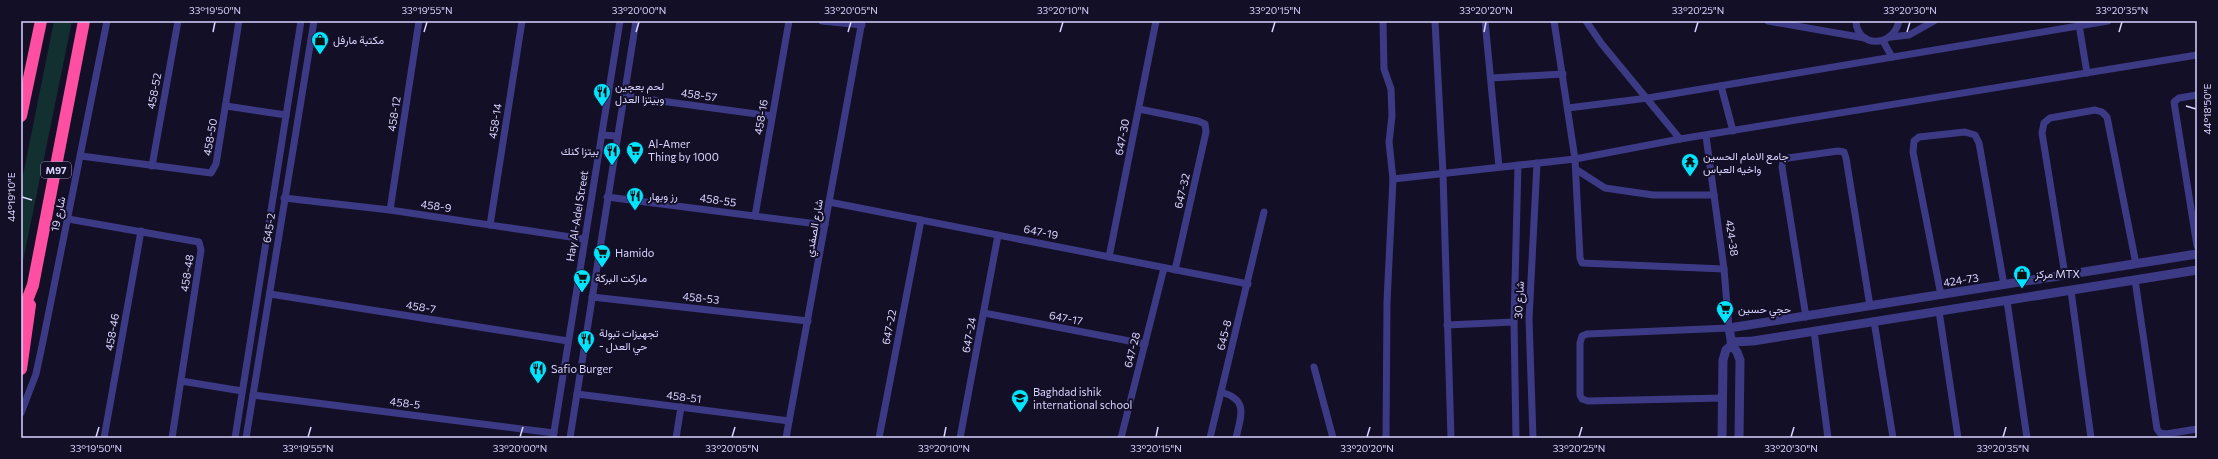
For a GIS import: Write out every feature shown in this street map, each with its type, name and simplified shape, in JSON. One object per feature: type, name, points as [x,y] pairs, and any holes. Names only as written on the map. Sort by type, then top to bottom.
[{"type":"highway","points":[[21,116],[41,21]]},
{"type":"highway","name":"M97","points":[[21,316],[33,285],[84,21]]},
{"type":"highway","points":[[21,369],[33,285]]},
{"type":"street","name":"شارع 19","points":[[21,413],[36,374],[107,21]]},
{"type":"street","name":"458-52","points":[[152,166],[178,21]]},
{"type":"street","name":"458-50","points":[[81,156],[211,173],[216,164],[239,21]]},
{"type":"street","name":"645-2","points":[[235,438],[301,21]]},
{"type":"street","name":"645-2","points":[[246,438],[314,21]]},
{"type":"street","name":"458-12","points":[[390,210],[419,21]]},
{"type":"street","name":"458-14","points":[[490,225],[522,21]]},
{"type":"street","name":"Hay Al-Adel Street","points":[[553,435],[620,21]]},
{"type":"street","points":[[570,438],[636,21]]},
{"type":"street","name":"458-16","points":[[755,216],[789,21]]},
{"type":"street","points":[[822,21],[862,23]]},
{"type":"street","name":"647-30","points":[[1109,257],[1156,21]]},
{"type":"street","points":[[1383,21],[1384,69],[1391,89],[1392,116],[1389,142],[1394,179],[1387,302],[1386,438]]},
{"type":"street","points":[[1435,21],[1443,174],[1451,438]]},
{"type":"street","points":[[1485,21],[1492,78],[1499,167]]},
{"type":"street","points":[[1554,21],[1575,159],[1580,258],[1582,263],[1724,269]]},
{"type":"street","points":[[1586,21],[1601,43],[1648,98],[1680,139]]},
{"type":"street","points":[[1768,21],[1865,38],[1874,41],[1883,41],[1891,37],[1909,35],[1934,21]]},
{"type":"street","points":[[1856,21],[1859,32],[1865,38]]},
{"type":"street","points":[[1891,37],[1897,30],[1899,21]]},
{"type":"street","points":[[1568,108],[1648,98],[2108,21]]},
{"type":"street","name":"شارع الصفدي","points":[[786,438],[862,23]]},
{"type":"street","points":[[2080,25],[2087,73]]},
{"type":"street","points":[[1883,41],[1892,57]]},
{"type":"street","points":[[1394,179],[1575,159],[1680,139],[1706,136],[2197,55]]},
{"type":"street","points":[[1492,78],[1563,74]]},
{"type":"street","points":[[1721,86],[1733,131]]},
{"type":"street","points":[[2197,95],[2179,98],[2174,102],[2197,246]]},
{"type":"street","name":"458-57","points":[[624,96],[772,116]]},
{"type":"street","points":[[226,106],[286,116]]},
{"type":"street","name":"647-32","points":[[1139,108],[1198,121],[1205,124],[1206,132],[1175,270]]},
{"type":"street","points":[[2064,275],[2042,133],[2044,123],[2050,118],[2095,110],[2102,112],[2107,117],[2136,264]]},
{"type":"street","points":[[1941,295],[1913,152],[1914,141],[1919,136],[1966,132],[1975,134],[1979,143],[2004,285]]},
{"type":"street","points":[[602,134],[617,136]]},
{"type":"street","name":"424-38","points":[[1706,136],[1724,269],[1729,328],[1732,343],[1740,360],[1739,438]]},
{"type":"street","points":[[1806,317],[1782,167],[1783,161],[1788,158],[1838,151],[1844,152],[1870,306]]},
{"type":"street","name":"شارع 30","points":[[1533,438],[1528,319],[1537,163]]},
{"type":"street","name":"شارع 30","points":[[1516,438],[1514,322],[1518,165]]},
{"type":"street","points":[[1576,170],[1605,188],[1653,195],[1714,195]]},
{"type":"street","name":"458-55","points":[[607,197],[825,226]]},
{"type":"street","name":"458-9","points":[[284,198],[390,210],[584,239]]},
{"type":"street","name":"647-19","points":[[830,202],[1248,284]]},
{"type":"street","name":"645-8","points":[[1210,438],[1264,212]]},
{"type":"street","name":"458-48","points":[[68,219],[199,242],[201,250],[172,438]]},
{"type":"street","name":"647-22","points":[[879,438],[921,220]]},
{"type":"street","name":"458-46","points":[[104,438],[141,231]]},
{"type":"street","name":"647-24","points":[[962,438],[998,235]]},
{"type":"street","points":[[266,240],[277,242]]},
{"type":"street","name":"424-73","points":[[1729,328],[2197,254]]},
{"type":"street","name":"647-28","points":[[1121,438],[1164,268]]},
{"type":"street","points":[[1722,438],[1724,357],[1732,343],[1753,341],[2197,270]]},
{"type":"street","points":[[2135,280],[2157,429],[2160,433],[2166,434],[2197,429]]},
{"type":"street","points":[[2071,291],[2091,438]]},
{"type":"street","name":"458-7","points":[[270,294],[568,341]]},
{"type":"street","name":"458-53","points":[[592,297],[808,321]]},
{"type":"street","points":[[2007,301],[2027,438]]},
{"type":"street","points":[[1939,311],[1958,438]]},
{"type":"street","name":"647-17","points":[[984,313],[1145,344]]},
{"type":"street","points":[[1874,321],[1892,438]]},
{"type":"street","points":[[1447,325],[1514,322]]},
{"type":"street","points":[[1723,398],[1588,402],[1582,399],[1580,395],[1580,343],[1582,336],[1587,334],[1729,328]]},
{"type":"street","points":[[1814,331],[1828,438]]},
{"type":"street","points":[[1314,367],[1333,438]]},
{"type":"street","points":[[181,381],[242,391]]},
{"type":"street","points":[[1221,392],[1234,397],[1240,405],[1241,416],[1236,438]]},
{"type":"street","name":"458-51","points":[[577,394],[789,421]]},
{"type":"street","name":"458-5","points":[[253,395],[553,435]]},
{"type":"street","points":[[676,438],[681,407]]},
{"type":"green space","points":[[54,21],[72,21],[21,271],[21,185]]},
{"type":"place","name":"مكتبة مارفل","points":[[320,55]]},
{"type":"place","name":"لحم بعجين وبيتزا العدل","points":[[602,107]]},
{"type":"place","name":"Al-Amer Thing by 1000","points":[[635,165]]},
{"type":"place","name":"بيتزا كنك","points":[[612,166]]},
{"type":"place","name":"جامع الامام الحسين واخيه العباس","points":[[1690,177]]},
{"type":"place","name":"رز وبهار","points":[[635,211]]},
{"type":"place","name":"Hamido","points":[[602,268]]},
{"type":"place","name":"مركز MTX","points":[[2022,289]]},
{"type":"place","name":"ماركت البركة","points":[[582,293]]},
{"type":"place","name":"حجي حسين","points":[[1725,324]]},
{"type":"place","name":"تجهيزات تبولة - حي العدل","points":[[586,354]]},
{"type":"place","name":"Safio Burger","points":[[538,384]]},
{"type":"place","name":"Baghdad ishik international school","points":[[1020,413]]}]
